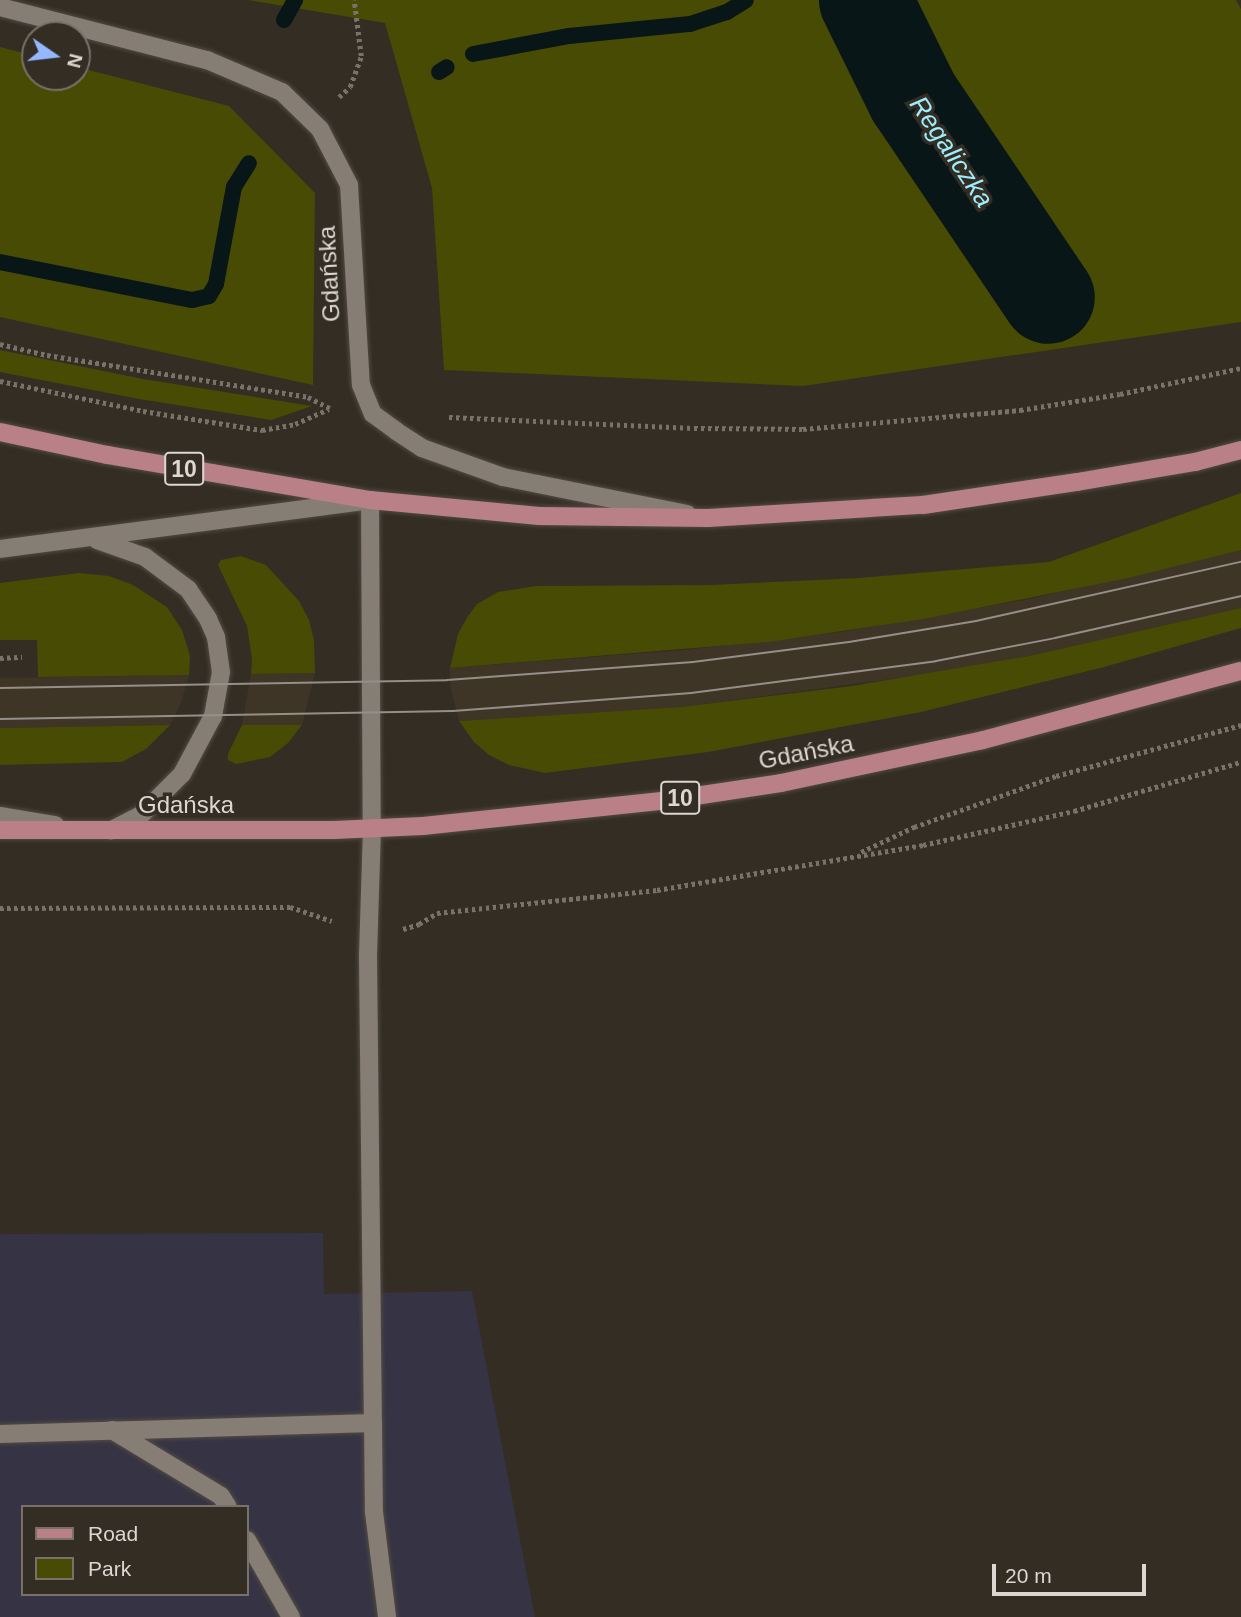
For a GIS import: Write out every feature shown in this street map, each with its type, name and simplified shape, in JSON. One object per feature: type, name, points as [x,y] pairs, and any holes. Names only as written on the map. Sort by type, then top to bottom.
[{"type":"main road","name":"10","points":[[0,432],[107,456],[370,500],[539,516],[708,518],[923,505],[1195,462],[1241,450]]},
{"type":"main road","name":"Gdańska","points":[[0,830],[372,828],[556,814],[781,783],[983,740],[1241,671]]},
{"type":"lane","name":"Gdańska","points":[[0,7],[207,60],[282,92],[320,129],[349,185],[360,385],[373,414]]},
{"type":"lane","points":[[373,414],[422,448],[503,477],[708,518]]},
{"type":"lane","points":[[0,549],[370,500],[372,828],[369,926],[374,1512],[387,1617]]},
{"type":"lane","points":[[0,816],[114,830],[155,804],[182,774],[194,756],[217,703],[221,672],[219,654],[208,620],[176,578],[145,556],[117,545],[104,541],[66,541]]},
{"type":"lane","points":[[0,1434],[373,1423]]},
{"type":"lane","points":[[112,1430],[221,1496],[227,1505]]},
{"type":"lane","points":[[248,1542],[291,1617]]},
{"type":"path","points":[[312,121],[350,87],[361,56],[354,0]]},
{"type":"path","points":[[0,344],[74,360],[308,397],[330,409],[373,414]]},
{"type":"path","points":[[443,417],[694,428],[803,429],[1020,410],[1120,394],[1241,369]]},
{"type":"path","points":[[0,381],[143,411],[262,430],[295,424],[330,409]]},
{"type":"path","points":[[0,658],[22,657]]},
{"type":"path","points":[[857,854],[914,827],[1046,779],[1241,725]]},
{"type":"path","points":[[0,908],[290,907],[323,919],[398,930],[419,924],[437,913],[657,890],[765,874],[857,854],[923,845],[1074,810],[1241,762]]},
{"type":"shaded area","points":[[1241,550],[1241,608],[1029,656],[928,674],[681,707],[459,721],[450,685],[450,668],[685,650],[841,632],[1030,599]]},
{"type":"shaded area","points":[[315,673],[302,725],[242,725],[251,674]]},
{"type":"shaded area","points":[[189,675],[181,703],[170,725],[0,728],[0,678]]},
{"type":"shaded area","points":[[323,1233],[324,1294],[472,1291],[535,1617],[0,1617],[0,1234]]},
{"type":"green space","points":[[248,0],[1236,0],[1241,9],[1241,322],[803,386],[444,370],[432,188],[385,23]]},
{"type":"green space","points":[[0,47],[21,52],[21,91],[91,91],[91,71],[229,106],[315,193],[313,385],[0,317]]},
{"type":"green space","points":[[0,350],[143,379],[312,406],[271,420],[139,399],[0,372]]},
{"type":"green space","points":[[1241,493],[1241,550],[1128,578],[923,619],[768,642],[450,668],[458,634],[468,616],[477,604],[498,592],[536,586],[711,585],[859,578],[1049,562]]},
{"type":"green space","points":[[241,556],[266,565],[299,601],[309,620],[314,640],[315,673],[251,674],[252,659],[247,626],[218,565],[221,560]]},
{"type":"green space","points":[[79,573],[109,576],[133,585],[167,607],[182,630],[190,656],[189,675],[38,677],[37,640],[0,640],[0,583]]},
{"type":"green space","points":[[1241,608],[1241,628],[1104,667],[921,712],[708,752],[545,773],[509,765],[489,755],[474,742],[459,721],[681,707],[852,686],[1029,656]]},
{"type":"green space","points":[[170,725],[146,749],[122,762],[0,765],[0,728]]},
{"type":"green space","points":[[242,725],[302,725],[288,743],[270,757],[236,764],[228,760],[228,754]]},
{"type":"waterway","points":[[284,20],[295,0]]},
{"type":"waterway","points":[[473,54],[569,36],[690,24],[727,12],[746,0]]},
{"type":"waterway","name":"Regaliczka","points":[[865,0],[913,97],[1048,297]]},
{"type":"waterway","points":[[439,72],[447,67]]},
{"type":"waterway","points":[[0,262],[192,300],[209,296],[216,284],[234,187],[249,163]]},
{"type":"tram line","points":[[0,688],[447,680],[693,662],[849,642],[976,621],[1241,562]]},
{"type":"tram line","points":[[0,719],[453,711],[691,693],[936,661],[1055,638],[1241,596]]}]
